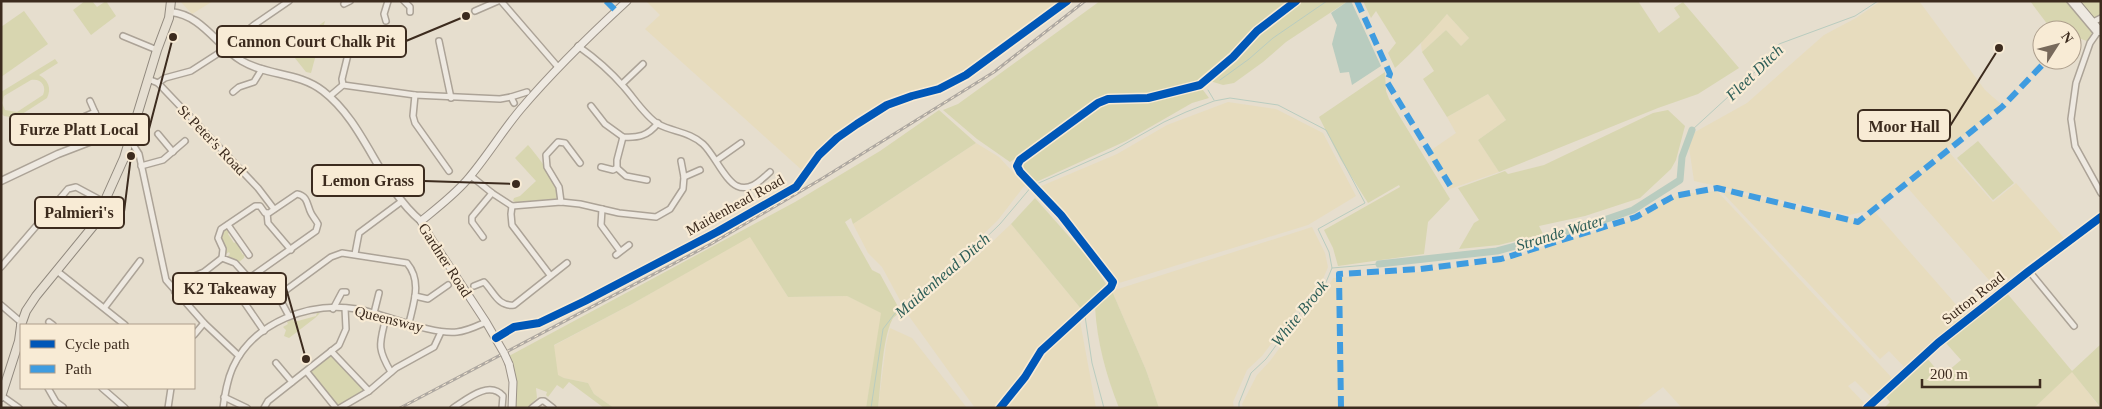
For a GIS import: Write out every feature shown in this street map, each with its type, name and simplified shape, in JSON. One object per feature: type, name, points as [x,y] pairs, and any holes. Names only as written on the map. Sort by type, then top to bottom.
[{"type":"main road","points":[[21,324],[26,311],[36,296],[94,225],[124,158],[157,50],[171,12],[171,1]]},
{"type":"main road","points":[[421,221],[452,196],[471,176],[519,111],[558,67],[627,1]]},
{"type":"main road","points":[[2075,1],[2099,31]]},
{"type":"main road","name":"Sutton Road","points":[[1867,408],[1938,343],[2028,271],[2101,217]]},
{"type":"main road","name":"Gardner Road","points":[[421,221],[502,350],[513,382],[512,408]]},
{"type":"main road","points":[[1,396],[20,333]]},
{"type":"street","points":[[158,83],[165,78],[190,72],[224,50],[254,25],[289,1]]},
{"type":"street","points":[[386,21],[384,14],[388,1]]},
{"type":"street","points":[[404,1],[410,7],[410,12]]},
{"type":"street","points":[[475,11],[500,1],[558,67]]},
{"type":"street","name":"Maidenhead Road","points":[[496,338],[514,327],[539,323],[593,297],[724,228],[796,187],[819,155],[837,138],[857,124],[887,105],[939,89],[966,75],[1067,1]]},
{"type":"street","points":[[2070,1],[2099,31],[2090,43],[2076,84],[2071,119],[2075,146],[2101,193]]},
{"type":"street","name":"Gardner Road","points":[[171,12],[189,17],[202,25],[224,50],[242,61],[262,69],[308,81],[330,96],[360,136],[402,201],[421,221]]},
{"type":"street","points":[[2093,22],[2101,18]]},
{"type":"street","points":[[123,36],[157,50]]},
{"type":"street","points":[[439,41],[452,98]]},
{"type":"street","points":[[133,49],[136,42]]},
{"type":"street","points":[[343,85],[342,79],[348,42],[364,46]]},
{"type":"street","points":[[578,46],[591,55],[622,84],[658,123],[686,133],[702,144],[717,160],[730,181],[736,186],[746,188],[755,184],[770,172]]},
{"type":"street","points":[[622,84],[643,64]]},
{"type":"street","points":[[233,92],[239,86],[254,82],[262,69]]},
{"type":"street","name":"St Peter's Road","points":[[148,79],[158,83],[254,183],[274,209]]},
{"type":"street","points":[[330,96],[343,85],[452,98],[511,97],[527,92]]},
{"type":"street","points":[[415,95],[413,116],[415,123],[449,171]]},
{"type":"street","points":[[511,97],[514,103]]},
{"type":"street","points":[[90,101],[105,135]]},
{"type":"street","points":[[592,109],[609,128],[623,137],[644,135],[651,131],[658,123]]},
{"type":"street","points":[[79,119],[95,112]]},
{"type":"street","points":[[1,182],[58,154],[105,135],[123,129],[132,129]]},
{"type":"street","points":[[158,134],[174,152]]},
{"type":"street","points":[[623,137],[616,160],[617,168],[626,176],[644,180],[642,172]]},
{"type":"street","points":[[129,139],[139,154],[166,280],[204,323],[239,356]]},
{"type":"street","points":[[560,202],[559,187],[547,167],[545,158],[548,151],[557,139],[565,143],[578,155],[580,163]]},
{"type":"street","points":[[141,166],[156,163],[174,152],[185,141]]},
{"type":"street","points":[[717,160],[741,143]]},
{"type":"street","points":[[471,176],[512,206],[560,202],[588,205],[638,216],[656,217],[670,209],[683,189],[684,177],[681,161]]},
{"type":"street","points":[[601,168],[617,168]]},
{"type":"street","points":[[684,177],[700,170]]},
{"type":"street","points":[[1,267],[68,189],[76,187],[104,202]]},
{"type":"street","points":[[483,238],[472,222],[472,217],[492,193]]},
{"type":"street","points":[[222,258],[235,263],[246,275],[251,276],[290,250],[318,228],[309,204],[300,194],[295,194],[267,213]]},
{"type":"street","points":[[355,254],[359,233],[402,201]]},
{"type":"street","points":[[175,292],[190,278],[204,272],[222,258],[223,249],[218,238],[219,232],[256,206],[267,213]]},
{"type":"street","points":[[512,206],[512,225],[550,275]]},
{"type":"street","points":[[602,209],[601,225],[618,253],[629,244]]},
{"type":"street","points":[[267,213],[268,223],[290,250]]},
{"type":"street","points":[[228,225],[250,255]]},
{"type":"street","points":[[289,316],[282,303],[282,293],[331,257],[342,253],[407,263],[416,278],[416,296],[409,323]]},
{"type":"street","points":[[105,307],[140,261]]},
{"type":"street","points":[[474,286],[487,281],[496,298],[508,306],[514,305],[566,263]]},
{"type":"street","points":[[58,271],[125,324]]},
{"type":"street","points":[[2028,271],[2074,326]]},
{"type":"street","points":[[416,296],[428,299],[448,285]]},
{"type":"street","points":[[333,308],[342,292],[346,292]]},
{"type":"street","points":[[374,313],[379,293]]},
{"type":"street","points":[[244,302],[264,331]]},
{"type":"street","points":[[1,305],[20,324]]},
{"type":"street","points":[[264,408],[268,401],[339,345],[346,329],[345,308]]},
{"type":"street","name":"Queensway","points":[[223,408],[224,397],[233,367],[239,356],[264,331],[289,316],[310,311],[345,308],[374,313],[441,332],[458,332],[486,322]]},
{"type":"street","points":[[386,317],[379,345],[384,360],[391,372]]},
{"type":"street","points":[[195,334],[204,323]]},
{"type":"street","points":[[306,372],[338,408],[369,391],[391,372],[434,347],[441,332]]},
{"type":"street","points":[[332,351],[369,391]]},
{"type":"street","points":[[276,363],[292,382]]},
{"type":"street","points":[[49,389],[56,402],[63,407]]},
{"type":"street","points":[[103,389],[125,408]]},
{"type":"street","points":[[168,408],[171,389]]},
{"type":"street","points":[[453,408],[476,394],[491,389],[498,390],[503,396],[502,408]]},
{"type":"street","points":[[1,396],[19,408]]},
{"type":"street","points":[[224,397],[247,408]]},
{"type":"street","points":[[532,408],[540,401],[544,401],[553,408]]},
{"type":"shaded area","points":[[85,1],[92,1],[97,7],[106,1],[116,16],[91,35],[73,10]]},
{"type":"shaded area","points":[[180,1],[213,1],[192,14]]},
{"type":"shaded area","points":[[646,1],[1063,1],[962,77],[934,88],[894,96],[856,117],[817,153],[804,172],[645,29],[660,15]]},
{"type":"shaded area","points":[[1100,1],[1288,1],[1261,24],[1232,55],[1200,80],[1148,95],[1110,96],[1096,100],[1010,162],[977,139],[943,110],[958,104]]},
{"type":"shaded area","points":[[1301,1],[1348,1],[1286,42],[1234,83],[1223,85],[1210,81],[1276,19]]},
{"type":"shaded area","points":[[1348,1],[1351,1],[1381,66],[1352,85],[1349,72],[1340,73],[1332,44],[1337,25],[1331,13]]},
{"type":"shaded area","points":[[1363,1],[1638,1],[1659,33],[1680,17],[1674,8],[1683,2],[1739,68],[1698,94],[1658,108],[1499,172],[1478,140],[1506,120],[1488,94],[1447,117],[1423,79],[1434,71],[1422,52],[1446,30],[1461,46],[1469,38],[1447,14],[1395,68],[1388,53],[1396,43],[1376,11],[1371,18]]},
{"type":"shaded area","points":[[1881,1],[1919,1],[1985,90],[2002,105],[1870,210],[1850,215],[1694,181],[1689,147],[1695,132],[1747,103],[1824,35],[1856,18]]},
{"type":"shaded area","points":[[2030,1],[2101,1],[2101,16],[2096,19],[2090,39],[2087,41],[2082,39],[2082,20],[2044,20]]},
{"type":"shaded area","points":[[24,11],[48,44],[1,77],[1,27]]},
{"type":"shaded area","points":[[1447,14],[1469,38],[1461,46],[1446,30],[1422,52],[1421,44],[1424,37]]},
{"type":"shaded area","points":[[325,21],[311,73],[306,72],[287,48]]},
{"type":"shaded area","points":[[55,59],[58,63],[39,75],[45,79],[48,85],[47,98],[16,118],[4,116],[1,113],[1,92]],"holes":[[[31,80],[40,81],[44,86],[43,95],[17,112],[5,110],[2,103],[4,96]]]},
{"type":"shaded area","points":[[1385,72],[1386,91],[1389,99],[1450,199],[1428,222],[1424,254],[1338,266],[1333,248],[1324,230],[1400,187],[1399,185],[1368,203],[1341,160],[1319,117]]},
{"type":"shaded area","points":[[1200,86],[1209,98],[1192,103],[1126,141],[1034,183],[1021,172],[1021,160],[1106,101],[1143,102]]},
{"type":"shaded area","points":[[1488,94],[1506,120],[1478,140],[1499,172],[1450,189],[1427,153],[1456,133],[1447,117]]},
{"type":"shaded area","points":[[1228,102],[1276,109],[1323,133],[1356,196],[1308,225],[1119,283],[1039,187],[1117,154],[1167,125]]},
{"type":"shaded area","points":[[939,110],[976,143],[853,224],[851,218],[845,222],[872,270],[880,274],[901,312],[893,319],[886,339],[878,408],[866,408],[881,313],[847,296],[788,297],[750,237],[632,304],[554,345],[558,375],[588,383],[594,394],[614,408],[604,408],[569,382],[563,389],[557,385],[548,397],[546,395],[547,392],[536,388],[537,398],[528,408],[515,408],[514,367],[509,356],[795,202],[880,151]]},
{"type":"shaded area","points":[[1668,110],[1685,126],[1676,160],[1671,169],[1640,198],[1585,216],[1539,226],[1543,234],[1499,245],[1459,249],[1474,223],[1479,220],[1458,188],[1505,171],[1508,174],[1544,165],[1653,113]]},
{"type":"shaded area","points":[[1978,141],[2014,183],[1993,200],[1957,158]]},
{"type":"shaded area","points":[[976,143],[999,157],[1025,185],[998,220],[965,252],[902,304],[882,267],[868,253],[853,224]]},
{"type":"shaded area","points":[[528,145],[551,177],[556,190],[557,197],[555,200],[520,204],[513,201],[514,198],[520,196],[536,181],[515,158]]},
{"type":"shaded area","points":[[1948,151],[1993,202],[2016,183],[2064,238],[1996,288],[1906,186]]},
{"type":"shaded area","points":[[1720,190],[1862,221],[1874,211],[1967,317],[1906,369],[1889,351],[1880,359]]},
{"type":"shaded area","points":[[1717,191],[1894,380],[1873,399],[1855,381],[1848,386],[1866,405],[1863,408],[1682,408],[1663,387],[1636,408],[1243,408],[1242,404],[1257,375],[1270,361],[1311,305],[1327,289],[1333,278],[1421,272],[1502,261],[1627,222],[1680,194]]},
{"type":"shaded area","points":[[1035,198],[1090,260],[1106,284],[1104,291],[1082,310],[1011,224]]},
{"type":"shaded area","points":[[1011,224],[1082,310],[1040,349],[1024,376],[997,408],[975,408],[906,312],[973,260]]},
{"type":"shaded area","points":[[1312,227],[1325,253],[1328,267],[1321,284],[1305,299],[1262,356],[1247,370],[1233,402],[1234,408],[1159,408],[1146,370],[1112,291]]},
{"type":"shaded area","points":[[227,228],[230,231],[228,234],[234,243],[237,241],[242,248],[240,250],[243,255],[245,253],[244,258],[239,262],[228,256],[229,252],[226,254],[222,233]]},
{"type":"shaded area","points":[[750,236],[788,297],[847,296],[882,313],[866,408],[614,408],[594,394],[588,383],[557,375],[553,346],[632,304]]},
{"type":"shaded area","points":[[1112,291],[1146,370],[1159,408],[1119,408],[1103,358],[1095,307]]},
{"type":"shaded area","points":[[2006,292],[2072,371],[2101,344],[2101,408],[2072,372],[2034,408],[1884,408],[1890,402],[1885,396],[1927,358],[1942,376],[1961,360],[1945,342]]},
{"type":"shaded area","points":[[317,313],[320,313],[289,338],[284,336],[286,330],[283,327],[288,324],[287,322],[293,319],[294,322],[316,316]]},
{"type":"shaded area","points":[[1080,321],[1096,408],[1004,408],[1030,378],[1044,353]]},
{"type":"shaded area","points":[[890,328],[912,338],[967,408],[878,408]]},
{"type":"shaded area","points":[[331,355],[365,391],[338,406],[310,372]]},
{"type":"shaded area","points":[[2072,371],[2100,408],[2034,408]]},
{"type":"waterway","points":[[1220,80],[1249,59],[1273,38],[1327,1]]},
{"type":"waterway","name":"Fleet Ditch","points":[[1692,130],[1753,74],[1779,44],[1855,16],[1878,1]]},
{"type":"waterway","name":"Maidenhead Ditch","points":[[1208,90],[1214,100]]},
{"type":"waterway","name":"Maidenhead Ditch","points":[[871,408],[883,329],[896,312],[967,256],[1000,224],[1032,186],[1114,150],[1186,112],[1214,101],[1230,98],[1278,105],[1326,130],[1365,203],[1318,229],[1329,252],[1332,268],[1324,287],[1308,302],[1266,359],[1251,373],[1239,403],[1239,408]]},
{"type":"waterway","name":"Strande Water","points":[[1379,264],[1497,251],[1578,229],[1633,210],[1680,180],[1682,157],[1692,130]]},
{"type":"waterway","points":[[1332,268],[1379,264]]},
{"type":"waterway","points":[[1085,316],[1092,363],[1104,408]]},
{"type":"railway","points":[[400,408],[711,244],[823,178],[994,72],[1085,1]]},
{"type":"marked path","points":[[606,1],[616,11]]},
{"type":"marked path","points":[[1357,1],[1390,74],[1387,82],[1451,187]]},
{"type":"marked path","points":[[1341,408],[1339,274],[1420,269],[1501,259],[1636,217],[1674,196],[1717,188],[1858,222],[2002,107],[2037,70]]},
{"type":"cycle path","points":[[496,338],[514,327],[539,323],[585,301],[717,232],[796,187],[819,155],[837,138],[857,124],[887,105],[939,89],[966,75],[1067,1]]},
{"type":"cycle path","points":[[1000,408],[1025,377],[1041,351],[1111,287],[1113,282],[1061,215],[1020,172],[1017,166],[1020,160],[1098,103],[1108,99],[1148,98],[1200,85],[1233,57],[1257,31],[1296,1]]},
{"type":"cycle path","points":[[1867,408],[1938,343],[2101,217]]},
{"type":"place","name":"Cannon Court Chalk Pit","points":[[466,16]]},
{"type":"place","name":"Furze Platt Local","points":[[173,37]]},
{"type":"place","name":"Moor Hall","points":[[1999,48]]},
{"type":"place","name":"Palmieri's","points":[[131,156]]},
{"type":"place","name":"Lemon Grass","points":[[516,184]]},
{"type":"place","name":"K2 Takeaway","points":[[306,359]]},
{"type":"water label","name":"White Brook","points":[[1299,313]]}]
